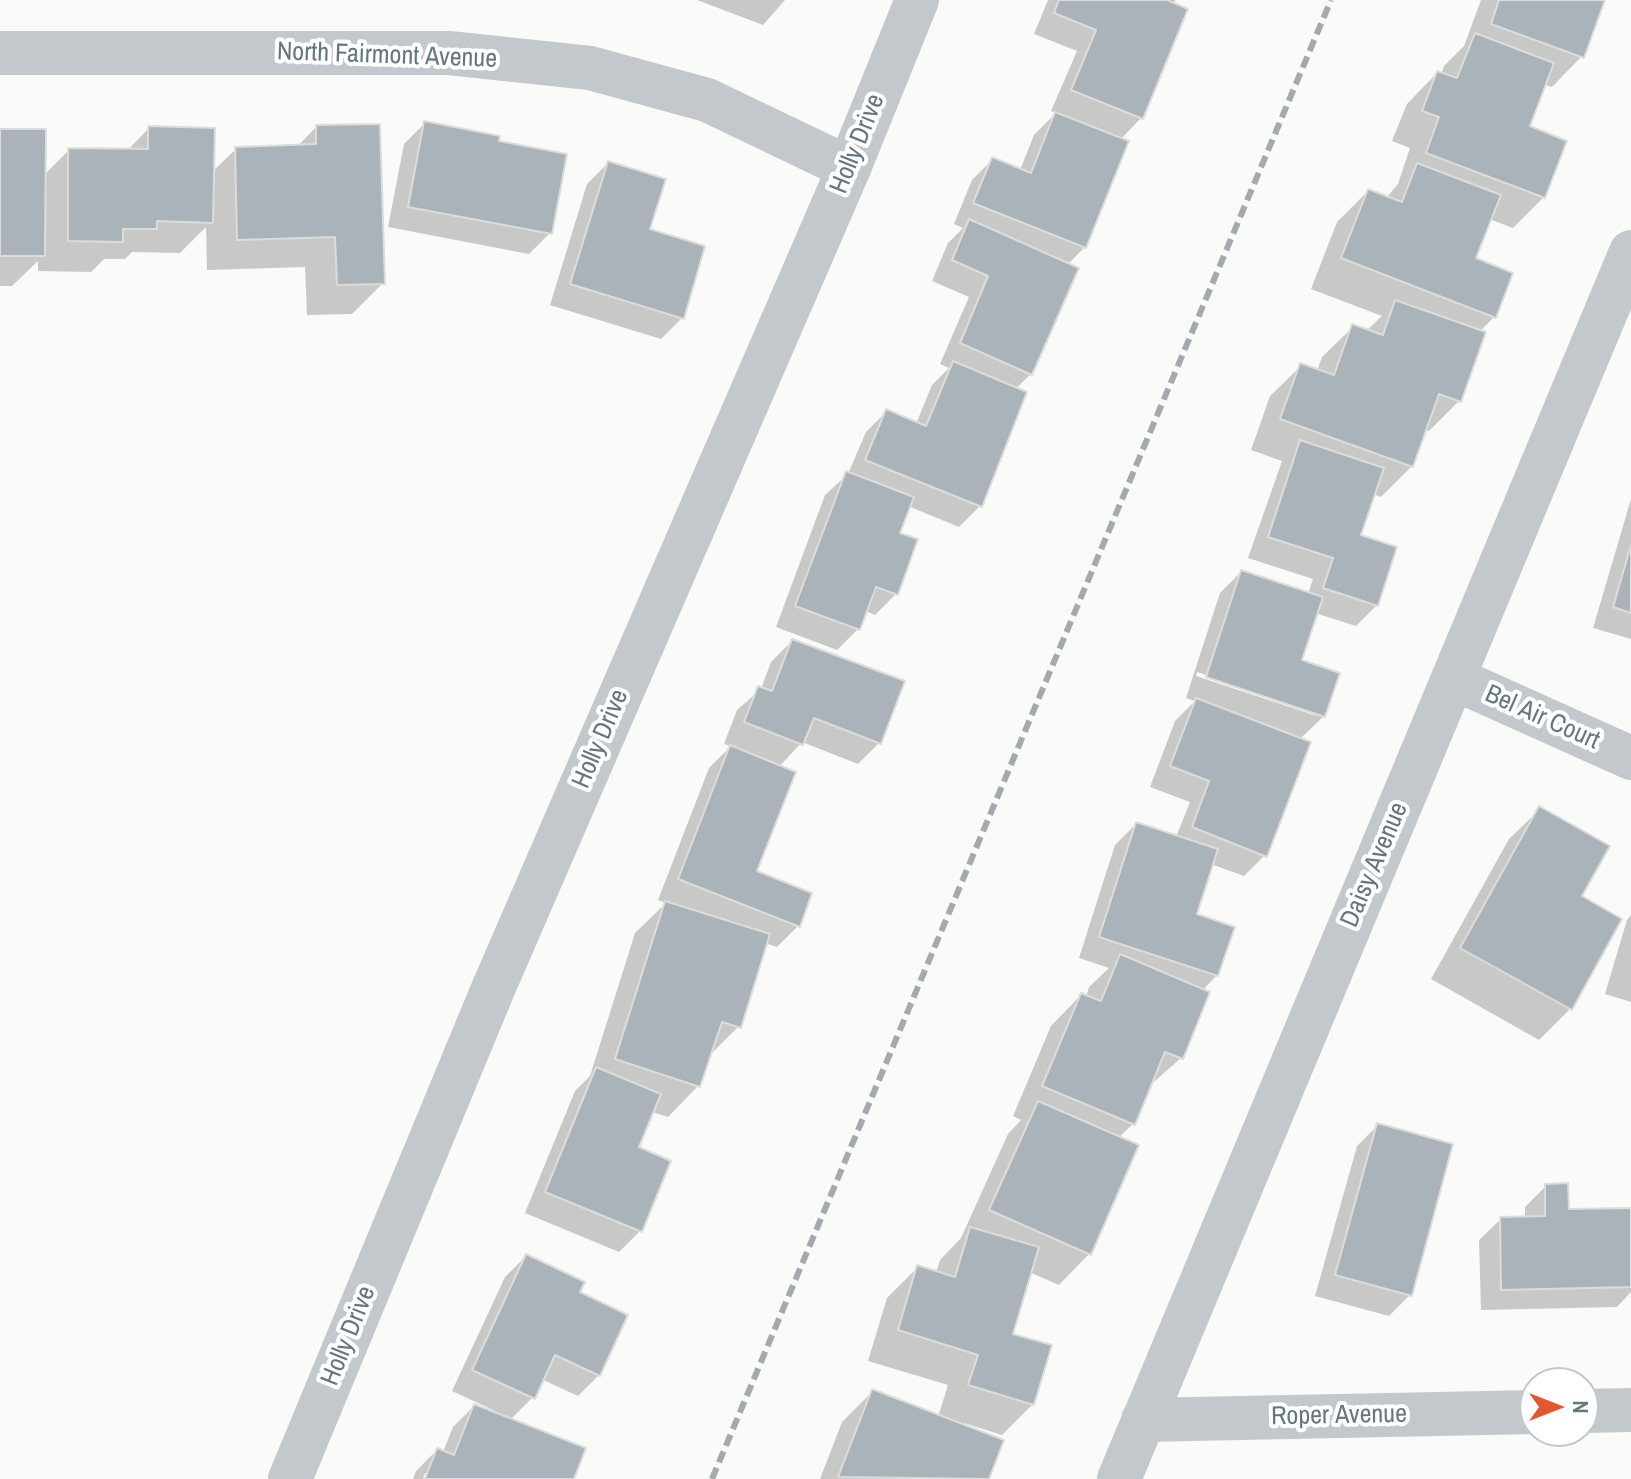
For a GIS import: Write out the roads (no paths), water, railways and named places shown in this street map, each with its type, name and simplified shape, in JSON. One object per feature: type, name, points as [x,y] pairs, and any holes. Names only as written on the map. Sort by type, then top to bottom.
[{"type":"street","name":"Holly Drive","points":[[290,1479],[493,989],[849,168],[917,0]]},
{"type":"street","name":"North Fairmont Avenue","points":[[0,53],[449,53],[590,68],[707,100],[849,168]]},
{"type":"street","name":"Daisy Avenue","points":[[1119,1479],[1631,252]]},
{"type":"street","name":"Bel Air Court","points":[[1453,678],[1631,758]]},
{"type":"street","points":[[1599,1411],[1631,1410]]},
{"type":"street","name":"Roper Avenue","points":[[1143,1420],[1519,1412]]},
{"type":"railway","points":[[712,1479],[1331,0]]}]
